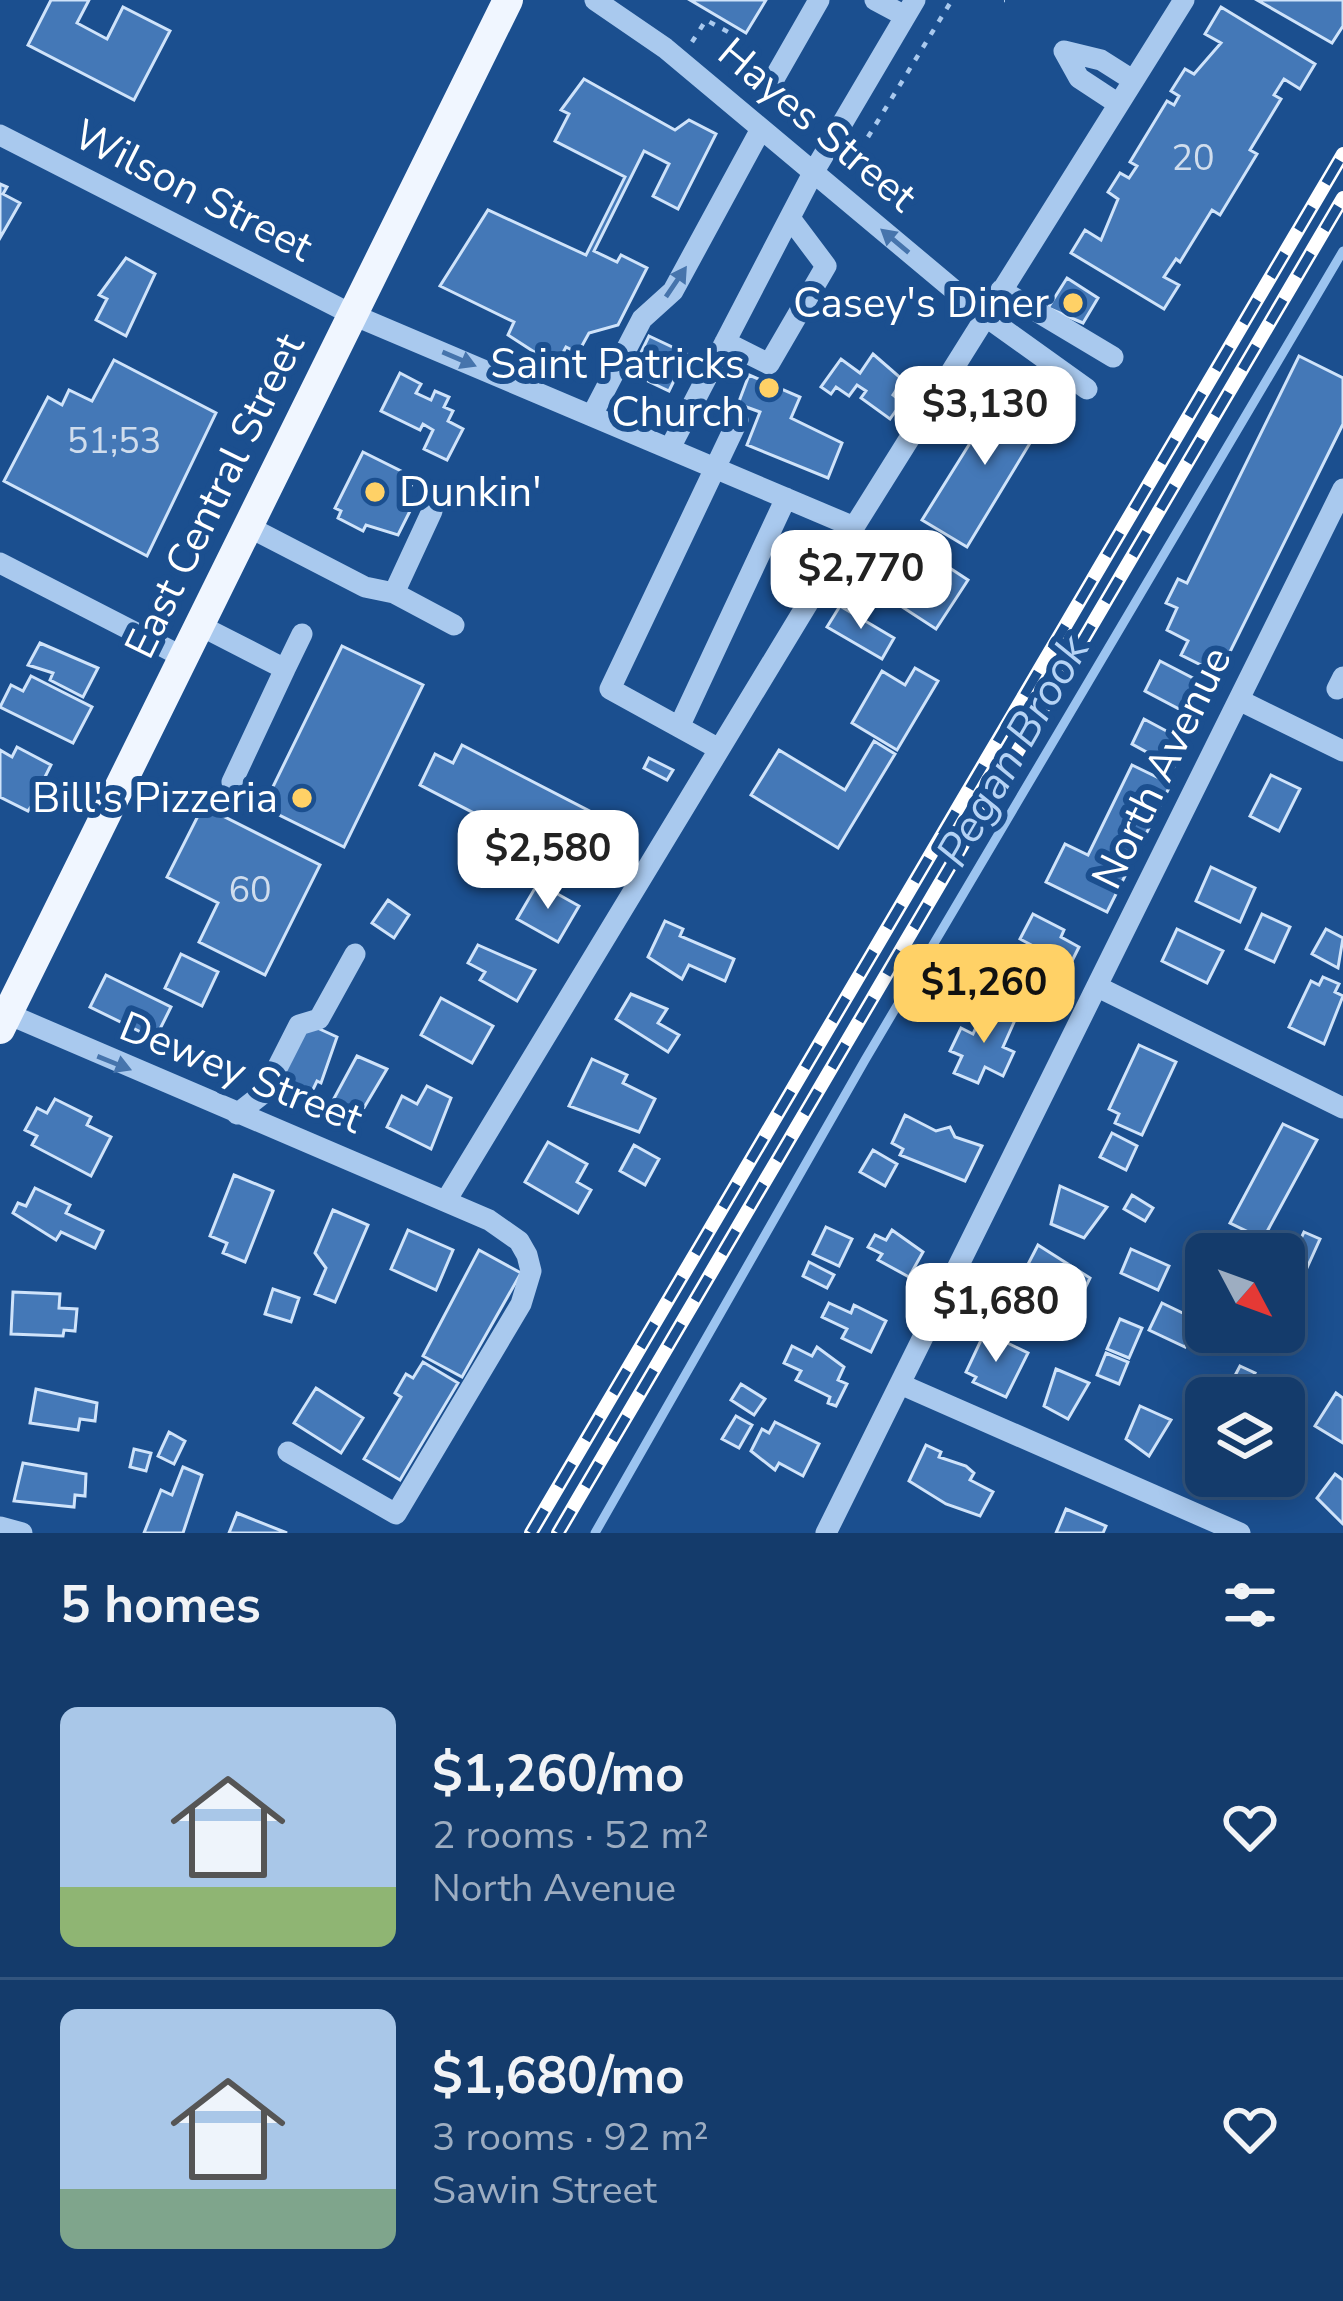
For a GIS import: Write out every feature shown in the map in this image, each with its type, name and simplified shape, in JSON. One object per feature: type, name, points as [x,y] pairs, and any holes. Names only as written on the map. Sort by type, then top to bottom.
[{"type":"main road","name":"East Central Street","points":[[4,1022],[508,0]]},
{"type":"street","name":"Hayes Street","points":[[595,0],[665,48],[985,316],[1087,389]]},
{"type":"street","points":[[771,84],[819,0]]},
{"type":"street","points":[[670,448],[813,173],[910,8],[875,0]]},
{"type":"street","points":[[447,1199],[854,527],[1184,0]]},
{"type":"street","points":[[1117,103],[1078,78],[1064,51],[1101,60],[1131,79]]},
{"type":"street","points":[[592,415],[642,320],[674,291],[761,129]]},
{"type":"street","name":"Wilson Street","points":[[0,135],[351,314],[854,527]]},
{"type":"street","points":[[725,342],[769,364],[826,266],[790,218]]},
{"type":"street","points":[[1001,290],[1113,357]]},
{"type":"street","points":[[719,749],[610,689],[738,420]]},
{"type":"street","points":[[680,727],[786,498]]},
{"type":"street","name":"North Avenue","points":[[826,1533],[1341,500]]},
{"type":"street","points":[[394,593],[432,511]]},
{"type":"street","points":[[247,526],[365,587],[394,593],[454,625]]},
{"type":"street","points":[[0,563],[183,657]]},
{"type":"street","points":[[199,625],[285,669]]},
{"type":"street","points":[[232,782],[302,634]]},
{"type":"street","points":[[1239,700],[1343,751]]},
{"type":"street","points":[[237,1114],[265,1092],[299,1025],[319,1019],[355,955]]},
{"type":"street","points":[[1097,987],[1343,1108]]},
{"type":"street","name":"Dewey Street","points":[[4,1022],[447,1199],[519,1241],[531,1271],[528,1288],[396,1514],[288,1452]]},
{"type":"street","points":[[900,1384],[1240,1533]]},
{"type":"street","points":[[0,1527],[22,1533]]},
{"type":"path","points":[[868,137],[952,0]]},
{"type":"path","points":[[692,42],[706,20],[741,39]]},
{"type":"building","points":[[51,0],[89,0],[77,23],[107,39],[123,7],[170,31],[134,100],[28,45]]},
{"type":"building","points":[[690,0],[766,0],[746,33]]},
{"type":"building","points":[[1257,0],[1343,0],[1343,26],[1332,43]]},
{"type":"building","points":[[1221,7],[1315,64],[1300,89],[1284,79],[1274,95],[1281,99],[1250,150],[1257,154],[1220,215],[1212,210],[1180,262],[1176,259],[1164,277],[1179,285],[1164,309],[1071,253],[1085,230],[1101,240],[1118,199],[1108,192],[1120,173],[1129,178],[1137,166],[1130,162],[1167,101],[1174,105],[1179,96],[1171,91],[1185,69],[1194,74],[1221,43],[1205,34]]},
{"type":"building","points":[[584,79],[675,130],[689,120],[716,134],[678,209],[653,196],[669,164],[644,151],[594,251],[617,262],[621,255],[647,268],[618,325],[589,333],[578,353],[566,347],[556,366],[508,335],[514,322],[440,286],[488,210],[586,255],[625,177],[555,141],[569,114],[561,110]]},
{"type":"building","points":[[0,184],[7,187],[3,194],[20,203],[0,238]]},
{"type":"building","points":[[126,258],[155,274],[126,336],[96,320],[107,299],[99,295]]},
{"type":"building","name":"Casey's Diner","points":[[1067,278],[1098,298],[1083,323],[1048,308]]},
{"type":"building","points":[[649,336],[687,354],[669,391],[631,373]]},
{"type":"building","points":[[873,354],[903,380],[893,395],[902,402],[890,419],[861,398],[866,391],[857,385],[849,396],[836,387],[831,394],[821,387],[841,359],[860,373]]},
{"type":"building","points":[[1299,356],[1343,378],[1343,424],[1219,674],[1181,655],[1188,641],[1167,630],[1177,608],[1166,603],[1178,579],[1187,583]]},
{"type":"building","points":[[114,360],[216,413],[147,556],[4,481],[48,397],[62,405],[69,390],[92,401]]},
{"type":"building","points":[[400,373],[421,384],[416,393],[431,400],[435,391],[449,397],[444,407],[453,411],[448,421],[463,429],[447,460],[424,449],[433,430],[423,424],[420,430],[381,411]]},
{"type":"building","points":[[749,375],[800,397],[791,418],[842,443],[828,478],[747,445],[760,412],[738,404]]},
{"type":"building","points":[[1005,387],[1047,415],[967,547],[922,520]]},
{"type":"building","name":"Dunkin'","points":[[363,452],[415,478],[401,506],[410,511],[398,535],[366,525],[363,531],[338,518],[341,511],[335,508]]},
{"type":"building","points":[[913,544],[968,580],[936,629],[890,599],[885,606],[863,592],[875,573],[888,582]]},
{"type":"building","points":[[840,606],[894,638],[882,659],[827,627]]},
{"type":"building","points":[[40,643],[98,668],[83,697],[50,680],[53,673],[28,665]]},
{"type":"building","points":[[342,646],[423,685],[344,847],[263,807]]},
{"type":"building","points":[[1160,661],[1214,689],[1198,719],[1145,691]]},
{"type":"building","points":[[915,668],[938,681],[897,750],[852,723],[882,671],[905,685]]},
{"type":"building","points":[[31,676],[92,707],[73,743],[0,707],[11,685],[23,691]]},
{"type":"building","points":[[1144,719],[1187,742],[1174,767],[1132,744]]},
{"type":"building","points":[[874,741],[895,754],[838,848],[751,795],[779,750],[845,790]]},
{"type":"building","points":[[462,745],[603,818],[578,867],[420,785],[435,754],[453,763]]},
{"type":"building","points":[[17,747],[51,765],[44,779],[49,782],[28,811],[0,797],[0,750],[12,757]]},
{"type":"building","points":[[649,758],[673,770],[667,780],[644,768]]},
{"type":"building","points":[[1132,765],[1171,784],[1107,912],[1046,882],[1065,844],[1088,855]]},
{"type":"building","points":[[1271,775],[1300,789],[1279,831],[1250,816]]},
{"type":"building","points":[[203,806],[320,865],[265,975],[199,942],[218,903],[167,877]]},
{"type":"building","points":[[1211,867],[1255,888],[1240,922],[1196,901]]},
{"type":"building","points":[[538,883],[579,906],[558,942],[517,919]]},
{"type":"building","points":[[388,900],[409,915],[394,938],[372,923]]},
{"type":"building","points":[[1033,914],[1064,930],[1061,937],[1079,947],[1064,977],[1027,958],[1033,946],[1020,939]]},
{"type":"building","points":[[1262,914],[1290,927],[1274,962],[1246,949]]},
{"type":"building","points":[[665,921],[683,929],[680,936],[734,959],[725,981],[689,965],[682,979],[648,957]]},
{"type":"building","points":[[1177,929],[1223,951],[1207,983],[1162,961]]},
{"type":"building","points":[[1326,929],[1343,938],[1338,968],[1312,954]]},
{"type":"building","points":[[478,945],[535,970],[517,1001],[480,980],[485,972],[468,963]]},
{"type":"building","points":[[181,954],[218,972],[202,1006],[165,988]]},
{"type":"building","points":[[106,975],[171,1007],[155,1039],[90,1007]]},
{"type":"building","points":[[1323,977],[1339,984],[1335,992],[1343,996],[1324,1044],[1289,1027],[1311,981],[1319,985]]},
{"type":"building","points":[[631,994],[667,1009],[658,1023],[679,1035],[668,1052],[616,1019]]},
{"type":"building","points":[[441,998],[493,1026],[472,1063],[421,1035]]},
{"type":"building","points":[[986,1006],[1015,1020],[1003,1047],[1014,1052],[1003,1076],[985,1067],[978,1083],[954,1073],[962,1056],[950,1051],[961,1028],[973,1034]]},
{"type":"building","points":[[313,1026],[337,1037],[321,1083],[317,1081],[308,1100],[277,1086],[304,1028]]},
{"type":"building","points":[[1139,1045],[1176,1062],[1142,1135],[1115,1123],[1119,1114],[1109,1109]]},
{"type":"building","points":[[357,1056],[387,1069],[359,1116],[331,1104]]},
{"type":"building","points":[[592,1059],[627,1075],[623,1083],[655,1099],[639,1132],[569,1106]]},
{"type":"building","points":[[427,1086],[451,1098],[431,1149],[387,1127],[402,1096],[417,1104]]},
{"type":"building","points":[[55,1099],[91,1117],[87,1125],[111,1137],[91,1176],[32,1145],[37,1136],[25,1130],[37,1108],[47,1113]]},
{"type":"building","points":[[905,1115],[936,1131],[950,1127],[955,1137],[982,1146],[965,1181],[900,1155],[903,1149],[892,1143]]},
{"type":"building","points":[[1283,1124],[1317,1140],[1266,1233],[1251,1233],[1230,1223]]},
{"type":"building","points":[[1112,1133],[1137,1146],[1126,1170],[1100,1157]]},
{"type":"building","points":[[548,1142],[587,1164],[577,1182],[591,1190],[578,1213],[525,1182]]},
{"type":"building","points":[[634,1145],[659,1159],[645,1185],[620,1171]]},
{"type":"building","points":[[873,1150],[897,1164],[885,1186],[860,1172]]},
{"type":"building","points":[[234,1175],[273,1191],[245,1262],[223,1253],[227,1243],[210,1236]]},
{"type":"building","points":[[1060,1186],[1107,1207],[1084,1238],[1051,1224]]},
{"type":"building","points":[[35,1188],[70,1205],[66,1213],[103,1231],[95,1248],[61,1232],[56,1240],[13,1213],[18,1203],[26,1206]]},
{"type":"building","points":[[1132,1195],[1153,1208],[1145,1221],[1124,1209]]},
{"type":"building","points":[[333,1210],[368,1225],[335,1302],[315,1294],[326,1268],[315,1253]]},
{"type":"building","points":[[826,1227],[852,1239],[839,1266],[813,1254]]},
{"type":"building","points":[[408,1230],[453,1250],[436,1290],[391,1269]]},
{"type":"building","points":[[892,1230],[923,1252],[909,1277],[878,1260],[882,1254],[868,1247],[875,1235],[886,1240]]},
{"type":"building","points":[[1304,1232],[1320,1239],[1306,1270],[1305,1233]]},
{"type":"building","points":[[1038,1245],[1090,1278],[1076,1307],[1023,1274]]},
{"type":"building","points":[[1131,1249],[1169,1266],[1158,1290],[1121,1273]]},
{"type":"building","points":[[479,1250],[521,1273],[462,1377],[423,1356]]},
{"type":"building","points":[[809,1262],[834,1275],[827,1288],[803,1276]]},
{"type":"building","points":[[273,1289],[299,1298],[291,1322],[265,1314]]},
{"type":"building","points":[[13,1292],[60,1294],[59,1308],[77,1309],[75,1331],[64,1330],[63,1336],[11,1334]]},
{"type":"building","points":[[829,1303],[851,1313],[854,1305],[886,1321],[871,1352],[842,1338],[847,1329],[822,1317]]},
{"type":"building","points":[[1162,1303],[1185,1314],[1185,1347],[1149,1330]]},
{"type":"building","points":[[1120,1319],[1142,1328],[1129,1358],[1107,1349]]},
{"type":"building","points":[[993,1336],[1028,1353],[1006,1397],[973,1382],[976,1377],[966,1372],[982,1338],[990,1342]]},
{"type":"building","points":[[792,1346],[812,1356],[817,1347],[844,1367],[838,1380],[847,1384],[836,1406],[828,1403],[830,1397],[796,1380],[801,1371],[784,1363]]},
{"type":"building","points":[[1106,1353],[1128,1362],[1119,1384],[1097,1375]]},
{"type":"building","points":[[423,1362],[458,1383],[400,1480],[364,1459],[401,1397],[395,1393],[406,1374],[413,1378]]},
{"type":"building","points":[[1240,1366],[1255,1373],[1253,1377],[1234,1377]]},
{"type":"building","points":[[1056,1369],[1089,1383],[1068,1419],[1044,1406]]},
{"type":"building","points":[[741,1384],[765,1399],[754,1415],[731,1400]]},
{"type":"building","points":[[316,1388],[363,1418],[341,1453],[294,1423]]},
{"type":"building","points":[[36,1389],[97,1403],[95,1421],[80,1419],[78,1430],[30,1423]]},
{"type":"building","points":[[1336,1393],[1343,1398],[1343,1443],[1315,1426]]},
{"type":"building","points":[[1140,1406],[1171,1420],[1149,1456],[1126,1439]]},
{"type":"building","points":[[736,1416],[752,1425],[739,1448],[722,1439]]},
{"type":"building","points":[[775,1422],[819,1444],[803,1476],[779,1463],[775,1470],[751,1451],[762,1429],[769,1433]]},
{"type":"building","points":[[169,1432],[185,1441],[174,1464],[158,1456]]},
{"type":"building","points":[[926,1445],[941,1452],[939,1457],[966,1466],[974,1473],[970,1480],[993,1492],[980,1516],[946,1504],[909,1481]]},
{"type":"building","points":[[134,1449],[151,1453],[146,1471],[130,1467]]},
{"type":"building","points":[[23,1463],[86,1474],[85,1496],[75,1495],[74,1507],[14,1501]]},
{"type":"building","points":[[183,1467],[202,1475],[183,1533],[144,1533],[161,1490],[172,1495]]},
{"type":"building","points":[[1335,1474],[1343,1480],[1343,1524],[1317,1498]]},
{"type":"building","points":[[1066,1509],[1106,1526],[1103,1533],[1056,1533]]},
{"type":"building","points":[[237,1513],[287,1533],[229,1533]]},
{"type":"waterway","name":"Pegan Brook","points":[[595,1533],[865,1060],[1343,251]]},
{"type":"railway","points":[[531,1533],[1343,154]]},
{"type":"railway","points":[[558,1533],[1343,198]]},
{"type":"place","name":"Casey's Diner","points":[[1073,303]]},
{"type":"place","name":"Saint Patricks Church","points":[[769,388]]},
{"type":"place","name":"Dunkin'","points":[[375,492]]},
{"type":"place","name":"Bill's Pizzeria","points":[[302,798]]}]
